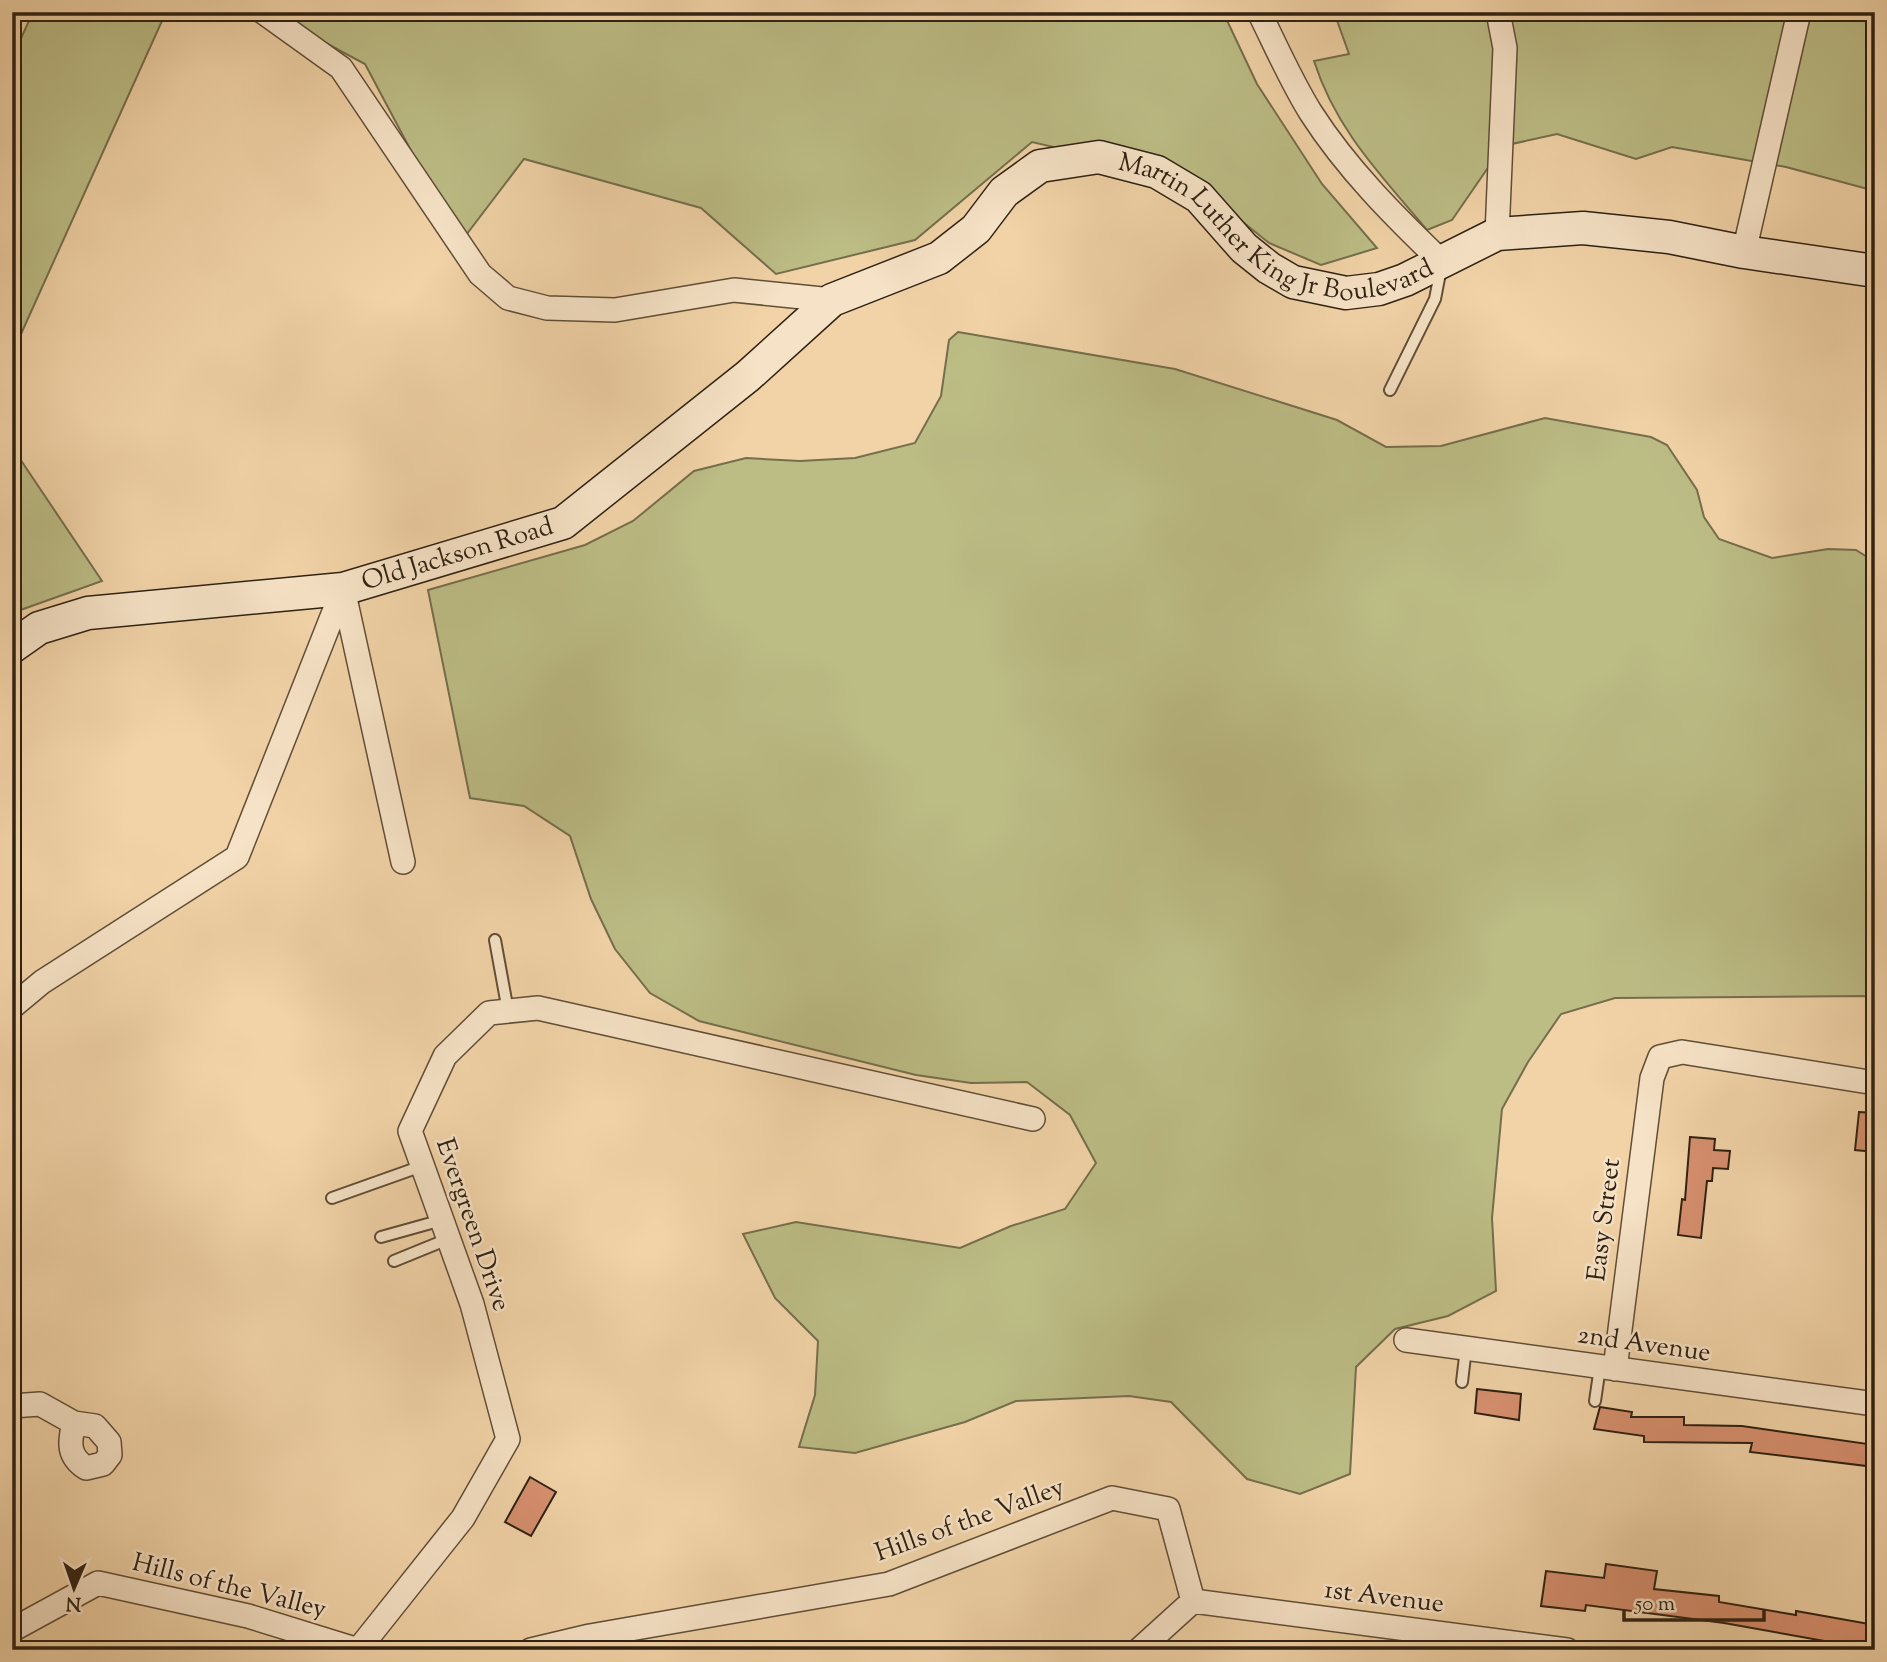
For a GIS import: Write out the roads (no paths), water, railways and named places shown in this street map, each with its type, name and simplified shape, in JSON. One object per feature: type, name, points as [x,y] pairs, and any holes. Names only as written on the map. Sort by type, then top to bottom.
[{"type":"street","name":"Martin Luther King Jr Boulevard","points":[[263,12],[341,68],[480,274],[509,298],[547,308],[615,310],[734,290],[832,300],[939,258],[976,229],[1004,192],[1040,166],[1099,157],[1157,172],[1199,197],[1244,248],[1293,282],[1346,293],[1379,289],[1497,234],[1583,228],[1669,236],[1744,252],[1875,271]]},
{"type":"street","points":[[1259,12],[1292,79],[1332,143],[1367,188],[1442,261]]},
{"type":"street","points":[[1497,234],[1505,56],[1498,12]]},
{"type":"street","points":[[1744,252],[1799,12]]},
{"type":"street","name":"Old Jackson Road","points":[[12,648],[38,628],[88,613],[343,589],[563,523],[748,376],[832,300]]},
{"type":"street","points":[[343,589],[403,862]]},
{"type":"street","points":[[12,1007],[42,982],[237,857],[343,589]]},
{"type":"street","name":"Evergreen Drive","points":[[358,1650],[463,1518],[508,1439],[472,1304],[410,1131],[445,1056],[489,1013],[538,1008],[1033,1119]]},
{"type":"street","name":"Easy Street","points":[[1607,1368],[1652,1078],[1660,1057],[1682,1052],[1875,1083]]},
{"type":"street","name":"2nd Avenue","points":[[1406,1340],[1875,1404]]},
{"type":"street","points":[[12,1406],[40,1404],[74,1423]]},
{"type":"street","name":"Hills of the Valley","points":[[531,1650],[590,1636],[889,1584],[1112,1498],[1168,1509],[1193,1601]]},
{"type":"street","name":"Hills of the Valley","points":[[12,1630],[98,1583],[248,1616],[358,1650]]},
{"type":"street","points":[[1139,1650],[1193,1601]]},
{"type":"street","name":"1st Avenue","points":[[1193,1601],[1567,1650]]},
{"type":"lane","points":[[1390,390],[1435,299],[1442,261]]},
{"type":"lane","points":[[495,940],[508,1012]]},
{"type":"lane","points":[[332,1198],[422,1166]]},
{"type":"lane","points":[[381,1237],[445,1230]]},
{"type":"lane","points":[[394,1261],[445,1230]]},
{"type":"lane","points":[[1462,1382],[1466,1348]]},
{"type":"lane","points":[[1595,1401],[1607,1368]]}]
